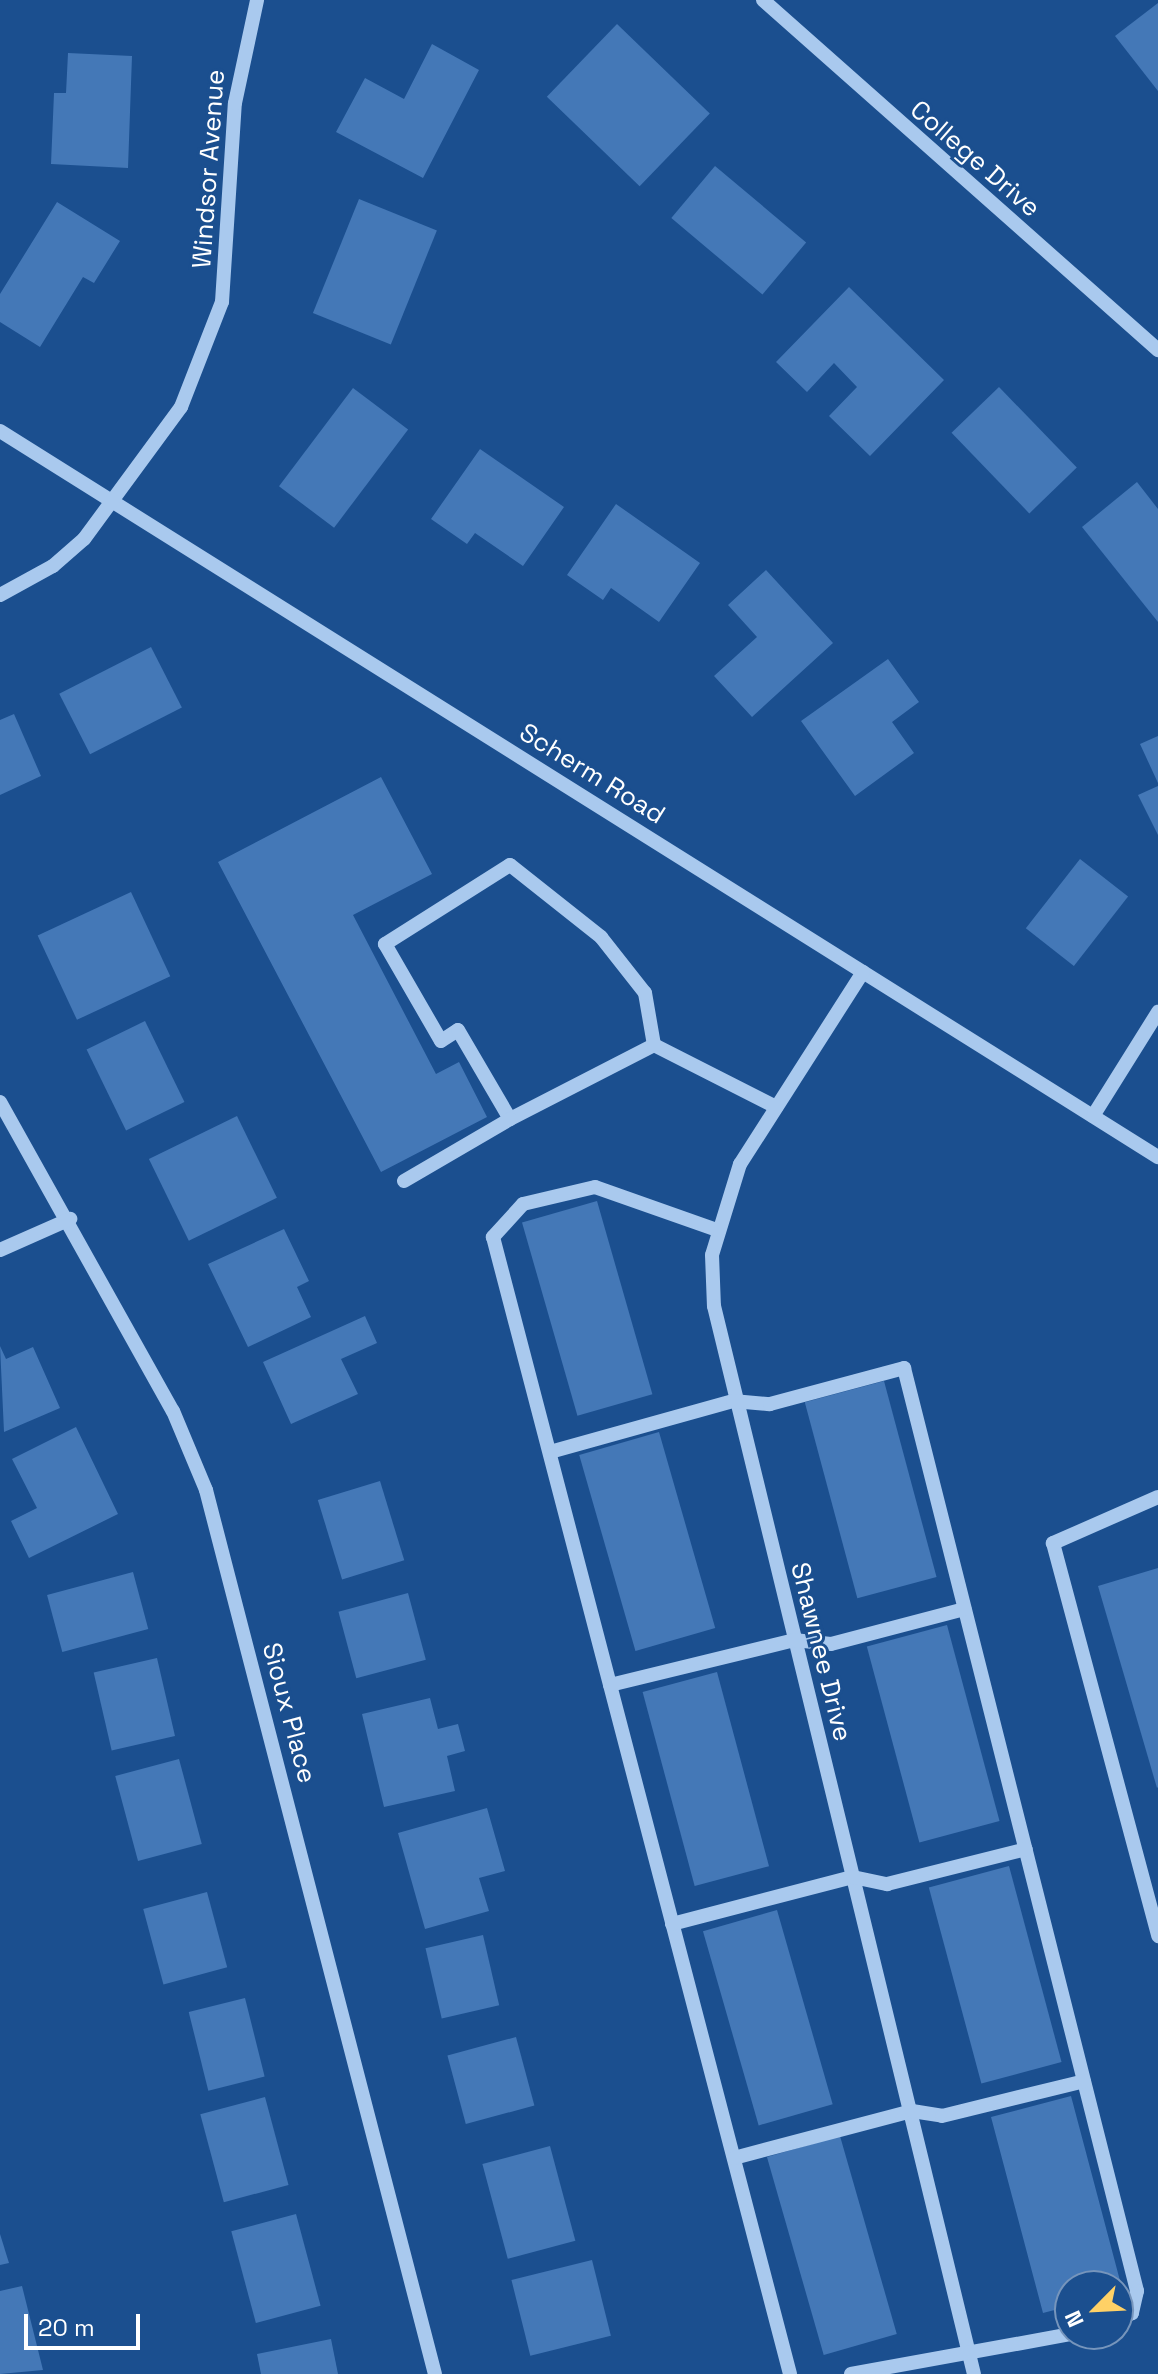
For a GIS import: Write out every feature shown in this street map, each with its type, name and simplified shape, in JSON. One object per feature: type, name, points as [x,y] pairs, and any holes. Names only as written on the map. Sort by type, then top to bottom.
[{"type":"street","name":"Windsor Avenue","points":[[0,595],[53,566],[112,501],[181,407],[222,302],[235,103],[257,0]]},
{"type":"street","name":"College Drive","points":[[763,0],[1158,350]]},
{"type":"street","name":"Scherm Road","points":[[0,431],[1158,1157]]},
{"type":"street","points":[[510,1119],[458,1030],[441,1041],[385,944],[510,865],[601,937],[645,993],[654,1045]]},
{"type":"street","name":"Shawnee Drive","points":[[863,972],[740,1164],[717,1230],[714,1306],[733,1401],[912,2111],[974,2374]]},
{"type":"street","points":[[1093,1116],[1158,1012]]},
{"type":"street","points":[[654,1045],[776,1107]]},
{"type":"street","points":[[404,1181],[510,1119],[654,1045]]},
{"type":"street","name":"Sioux Place","points":[[0,1102],[70,1219],[173,1411],[206,1490],[435,2374]]},
{"type":"street","points":[[717,1230],[595,1187],[523,1204],[493,1237],[790,2374]]},
{"type":"street","points":[[0,1250],[70,1219]]},
{"type":"street","points":[[550,1452],[733,1401],[770,1404],[904,1368],[1132,2270]]},
{"type":"street","points":[[1158,1497],[1053,1543],[1158,1936]]},
{"type":"street","points":[[610,1685],[794,1640],[831,1644],[964,1609]]},
{"type":"street","points":[[672,1924],[853,1877],[887,1884],[1026,1849]]},
{"type":"street","points":[[734,2158],[912,2111],[942,2116],[1084,2081]]},
{"type":"street","points":[[1134,2279],[1137,2291],[1134,2304]]},
{"type":"street","points":[[851,2374],[1054,2337]]},
{"type":"building","points":[[1158,3],[1158,91],[1115,36]]},
{"type":"building","points":[[617,24],[710,114],[640,186],[547,97]]},
{"type":"building","points":[[432,44],[479,70],[423,178],[336,132],[365,78],[404,99]]},
{"type":"building","points":[[68,53],[132,56],[128,168],[51,164],[54,93],[66,93]]},
{"type":"building","points":[[715,166],[806,242],[762,295],[671,218]]},
{"type":"building","points":[[359,199],[437,230],[391,345],[313,313]]},
{"type":"building","points":[[57,202],[120,241],[94,283],[83,277],[40,347],[0,322],[0,294]]},
{"type":"building","points":[[849,287],[944,380],[870,456],[829,416],[857,387],[834,363],[807,392],[776,362]]},
{"type":"building","points":[[999,387],[1077,468],[1029,513],[952,433]]},
{"type":"building","points":[[353,388],[408,430],[334,528],[279,486]]},
{"type":"building","points":[[480,449],[564,507],[523,566],[475,533],[467,544],[431,519]]},
{"type":"building","points":[[1137,482],[1158,509],[1158,622],[1082,527]]},
{"type":"building","points":[[616,504],[700,563],[659,622],[611,588],[603,600],[567,575]]},
{"type":"building","points":[[766,570],[833,643],[752,717],[714,676],[757,637],[728,605]]},
{"type":"building","points":[[151,647],[182,708],[90,754],[59,694]]},
{"type":"building","points":[[888,659],[919,702],[892,722],[914,753],[855,796],[801,721]]},
{"type":"building","points":[[14,714],[41,776],[0,795],[0,720]]},
{"type":"building","points":[[1158,736],[1158,783],[1140,744]]},
{"type":"building","points":[[381,777],[432,874],[353,915],[436,1074],[459,1062],[487,1117],[381,1172],[218,862]]},
{"type":"building","points":[[1158,786],[1158,835],[1138,795]]},
{"type":"building","points":[[1080,859],[1128,897],[1074,966],[1026,928]]},
{"type":"building","points":[[131,892],[170,976],[77,1020],[38,936]]},
{"type":"building","points":[[145,1021],[184,1102],[126,1130],[87,1049]]},
{"type":"building","points":[[237,1116],[277,1198],[189,1241],[149,1159]]},
{"type":"building","points":[[597,1201],[652,1394],[577,1416],[522,1222]]},
{"type":"building","points":[[284,1229],[309,1281],[297,1287],[311,1317],[248,1347],[208,1264]]},
{"type":"building","points":[[365,1316],[377,1343],[341,1359],[358,1394],[291,1424],[263,1362]]},
{"type":"building","points":[[0,1346],[6,1359],[33,1347],[60,1408],[4,1432]]},
{"type":"building","points":[[884,1381],[937,1577],[857,1598],[805,1402]]},
{"type":"building","points":[[76,1427],[118,1514],[29,1558],[11,1521],[37,1508],[12,1459]]},
{"type":"building","points":[[659,1432],[715,1628],[635,1651],[579,1455]]},
{"type":"building","points":[[380,1481],[404,1560],[342,1579],[318,1500]]},
{"type":"building","points":[[1158,1568],[1158,1787],[1157,1788],[1098,1586]]},
{"type":"building","points":[[133,1572],[148,1629],[62,1652],[47,1595]]},
{"type":"building","points":[[408,1593],[426,1660],[356,1678],[338,1612]]},
{"type":"building","points":[[947,1625],[1000,1821],[919,1843],[867,1646]]},
{"type":"building","points":[[157,1658],[175,1736],[112,1751],[94,1673]]},
{"type":"building","points":[[717,1672],[769,1866],[695,1886],[643,1692]]},
{"type":"building","points":[[430,1698],[438,1729],[458,1724],[465,1751],[447,1756],[455,1791],[384,1807],[362,1714]]},
{"type":"building","points":[[179,1759],[202,1844],[138,1861],[115,1776]]},
{"type":"building","points":[[487,1808],[505,1871],[479,1878],[489,1911],[425,1929],[398,1833]]},
{"type":"building","points":[[1009,1866],[1062,2062],[981,2084],[929,1887]]},
{"type":"building","points":[[207,1892],[227,1967],[163,1984],[143,1909]]},
{"type":"building","points":[[777,1910],[833,2104],[759,2125],[703,1931]]},
{"type":"building","points":[[483,1935],[499,2005],[442,2018],[426,1948]]},
{"type":"building","points":[[245,1998],[265,2077],[208,2091],[189,2012]]},
{"type":"building","points":[[516,2037],[534,2106],[466,2124],[447,2055]]},
{"type":"building","points":[[1071,2096],[1117,2270],[1054,2270],[1054,2310],[1043,2313],[991,2117]]},
{"type":"building","points":[[265,2097],[289,2185],[224,2202],[200,2114]]},
{"type":"building","points":[[840,2136],[897,2334],[824,2355],[767,2157]]},
{"type":"building","points":[[550,2146],[575,2241],[508,2259],[482,2164]]},
{"type":"building","points":[[296,2214],[321,2306],[256,2323],[231,2231]]},
{"type":"building","points":[[0,2234],[9,2263],[0,2265]]},
{"type":"building","points":[[592,2260],[611,2336],[530,2356],[511,2280]]},
{"type":"building","points":[[22,2286],[43,2370],[0,2374],[0,2291]]},
{"type":"building","points":[[331,2339],[338,2374],[261,2374],[257,2354]]}]
